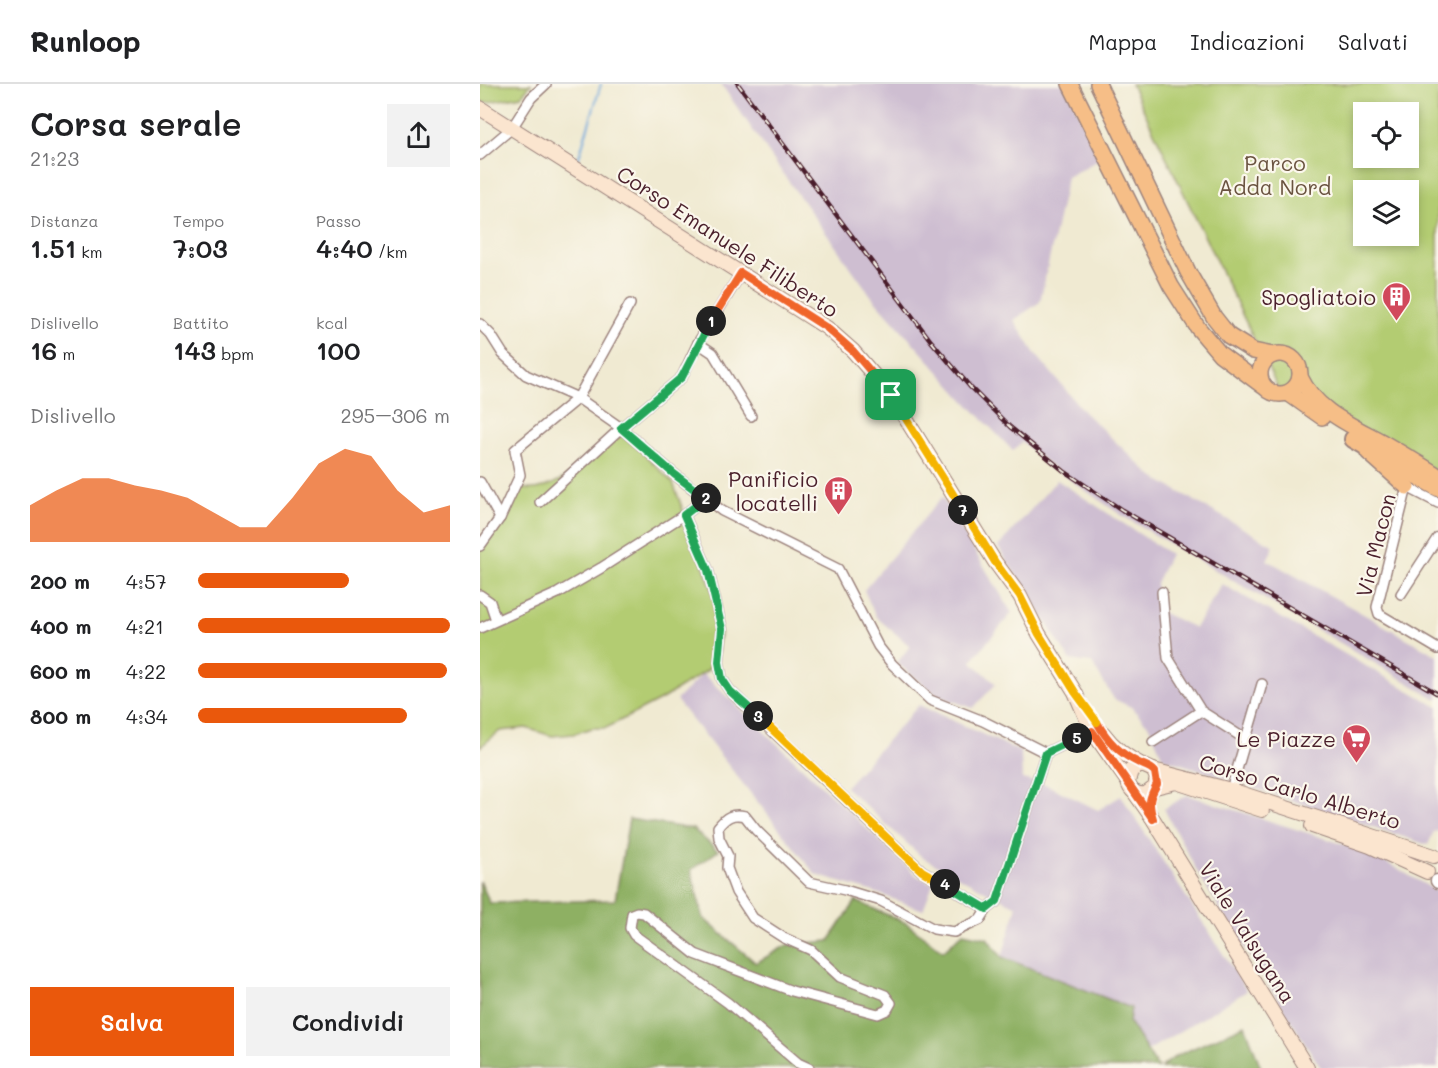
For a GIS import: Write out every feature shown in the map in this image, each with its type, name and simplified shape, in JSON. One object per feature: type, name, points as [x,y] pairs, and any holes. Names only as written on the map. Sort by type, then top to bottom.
[{"type":"highway","points":[[1353,439],[1438,488]]},
{"type":"main road","points":[[1070,84],[1171,286],[1198,328],[1220,354],[1269,392],[1288,393],[1298,384],[1300,377],[1300,370],[1293,358],[1253,351],[1229,336],[1214,317],[1188,272],[1098,84]]},
{"type":"main road","name":"Corso Emanuele Filiberto","points":[[480,108],[827,328],[875,374],[903,414],[995,562],[1014,600],[1039,634],[1097,732]]},
{"type":"main road","points":[[1263,386],[1260,369],[1263,363],[1273,355]]},
{"type":"main road","points":[[1300,377],[1308,392],[1334,416],[1415,460],[1438,476]]},
{"type":"main road","points":[[1288,393],[1353,439],[1407,487]]},
{"type":"main road","points":[[1415,460],[1438,469]]},
{"type":"main road","points":[[1097,732],[1123,754],[1148,767],[1157,778],[1153,789],[1143,795],[1131,787],[1097,732]]},
{"type":"main road","points":[[1131,787],[1131,770],[1148,767]]},
{"type":"main road","name":"Corso Carlo Alberto","points":[[1148,767],[1231,790],[1436,855]]},
{"type":"main road","name":"Corso Carlo Alberto","points":[[1153,789],[1169,782],[1176,782],[1370,846],[1435,879]]},
{"type":"main road","name":"Viale Valsugana","points":[[1131,787],[1307,1068]]},
{"type":"main road","name":"Viale Valsugana","points":[[1153,789],[1149,805],[1153,819]]},
{"type":"main road","points":[[1435,879],[1428,863],[1436,855]]},
{"type":"street","points":[[480,155],[512,128],[531,98],[546,84]]},
{"type":"street","points":[[540,502],[621,428],[682,377],[698,343],[741,273]]},
{"type":"street","points":[[480,546],[500,518],[520,475],[514,450],[578,398],[630,304]]},
{"type":"street","points":[[480,324],[491,334],[503,354],[526,375],[578,398],[621,428],[674,474],[722,511],[838,568],[878,646],[892,664],[930,700],[983,721],[1046,753]]},
{"type":"street","points":[[698,343],[713,353],[751,416]]},
{"type":"street","points":[[480,482],[500,518]]},
{"type":"street","points":[[1407,487],[1438,503]]},
{"type":"street","name":"Via Macon","points":[[1407,487],[1377,611],[1438,650]]},
{"type":"street","points":[[480,628],[558,593],[684,515],[706,498]]},
{"type":"street","points":[[684,515],[708,570],[722,629],[719,662],[722,679],[730,691],[922,871],[987,909]]},
{"type":"street","points":[[1401,594],[1438,537]]},
{"type":"street","points":[[1162,592],[1168,658],[1201,711],[1245,739]]},
{"type":"street","points":[[480,595],[490,602],[496,620]]},
{"type":"street","points":[[1231,790],[1262,684]]},
{"type":"street","points":[[1153,742],[1201,711]]},
{"type":"street","points":[[808,1068],[798,1063],[728,1003],[634,935],[630,928],[632,914],[644,913],[695,954],[715,963],[792,991],[878,1014],[891,1004],[885,995],[840,977],[811,950],[784,938],[753,918],[735,892],[727,868],[728,856],[718,838],[718,827],[724,819],[735,814],[745,816],[756,830],[809,882],[881,901],[934,929],[954,932],[980,920],[987,909],[997,901],[1046,753],[1097,732]]},
{"type":"shaded area","points":[[721,84],[1065,84],[1100,159],[1067,177],[1040,302],[1014,320],[1034,352],[1085,413],[1153,477],[1274,546],[1267,560],[1438,656],[1438,700],[1121,515],[1059,472],[1022,442],[1013,451],[872,297]]},
{"type":"shaded area","points":[[1057,480],[1170,554],[1156,583],[1157,610],[1195,628],[1222,584],[1438,707],[1438,832],[1434,831],[1428,845],[1163,758],[1149,726],[1131,707],[1114,699],[1092,663],[1070,660],[998,547]]},
{"type":"shaded area","points":[[942,497],[1012,613],[971,661],[996,684],[973,708],[938,696],[897,663],[910,646],[876,617],[864,590]]},
{"type":"shaded area","points":[[703,674],[917,876],[933,884],[923,910],[874,892],[816,875],[676,700]]},
{"type":"shaded area","points":[[919,705],[1021,752],[1022,779],[1047,785],[1098,810],[1121,796],[1247,991],[1147,1051],[1129,1022],[1002,957],[1017,906],[923,858],[845,787]]},
{"type":"shaded area","points":[[1187,795],[1368,852],[1438,892],[1438,1068],[1321,1068],[1203,882],[1164,809]]},
{"type":"green space","points":[[480,84],[531,84],[521,96],[484,103],[480,100]]},
{"type":"green space","name":"Parco Adda Nord","points":[[1131,84],[1438,84],[1438,472],[1352,437],[1283,399]]},
{"type":"green space","points":[[621,435],[638,448],[673,483],[715,597],[720,632],[717,655],[708,670],[662,699],[606,728],[592,728],[573,734],[552,736],[526,728],[500,731],[480,747],[480,546],[519,487],[531,489],[545,487],[559,481],[573,473]]},
{"type":"green space","points":[[629,819],[693,829],[718,851],[691,870],[703,918],[756,963],[787,945],[829,941],[856,901],[906,923],[943,951],[963,933],[987,938],[1002,957],[1131,1008],[1129,1022],[1158,1068],[480,1068],[480,881],[490,903],[615,900]]},
{"type":"green space","points":[[1245,1025],[1261,1068],[1160,1068],[1176,1056]]},
{"type":"waterway","points":[[578,160],[601,84]]},
{"type":"railway","points":[[738,84],[931,341],[971,388],[1010,427],[1064,471],[1122,510],[1438,694]]},
{"type":"place","name":"Spogliatoio","points":[[1397,322]]},
{"type":"place","name":"Panificio locatelli","points":[[839,516]]},
{"type":"place","name":"Le Piazze","points":[[1357,764]]},
{"type":"route","points":[[741,273],[827,328],[875,374],[891,395],[995,562],[1020,596],[1039,634],[1102,732],[1123,754],[1151,768],[1157,778],[1149,805],[1153,819],[1092,731],[1046,753],[997,901],[987,909],[922,871],[730,691],[722,679],[719,662],[722,629],[708,570],[684,515],[706,498],[674,474],[621,428],[682,377],[698,343],[741,273]]}]
